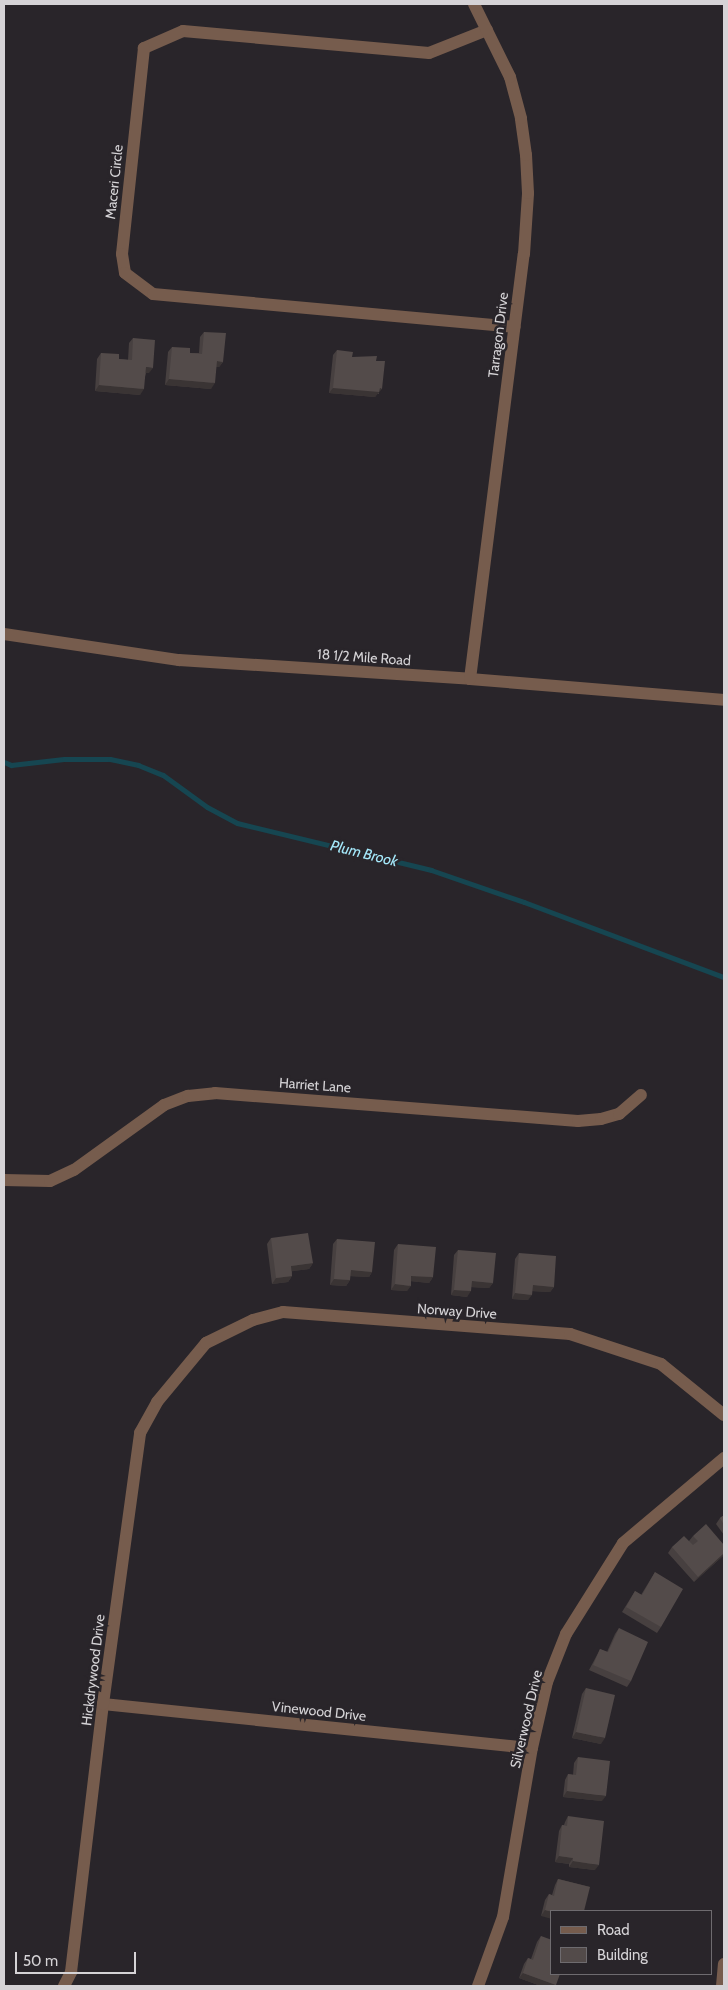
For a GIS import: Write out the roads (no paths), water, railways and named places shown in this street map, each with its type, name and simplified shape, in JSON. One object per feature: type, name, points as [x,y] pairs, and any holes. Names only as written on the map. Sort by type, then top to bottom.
[{"type":"street","name":"Tarragon Drive","points":[[470,679],[525,237],[528,193],[526,155],[521,118],[510,76],[474,4]]},
{"type":"street","name":"Maceri Circle","points":[[487,30],[428,53],[184,31],[144,48],[122,254],[125,273],[153,294],[514,327]]},
{"type":"street","name":"18 1/2 Mile Road","points":[[4,634],[180,660],[470,679],[724,700]]},
{"type":"street","name":"Harriet Lane","points":[[4,1180],[50,1180],[74,1170],[164,1105],[188,1096],[215,1092],[578,1121],[601,1119],[620,1114],[641,1095]]},
{"type":"street","name":"Norway Drive","points":[[182,1369],[206,1343],[253,1320],[283,1312],[570,1334],[661,1364],[724,1415]]},
{"type":"street","name":"Hickdrywood Drive","points":[[64,1986],[71,1972],[103,1704],[140,1433],[157,1402],[182,1369]]},
{"type":"street","name":"Silverwood Drive","points":[[478,1986],[503,1917],[532,1748],[547,1682],[566,1634],[623,1543],[724,1458]]},
{"type":"street","name":"Vinewood Drive","points":[[103,1704],[532,1748]]},
{"type":"street","points":[[722,1986],[724,1964]]},
{"type":"waterway","name":"Plum Brook","points":[[4,762],[11,765],[64,759],[110,759],[138,765],[163,775],[207,807],[237,823],[431,870],[524,902],[724,977]]}]
